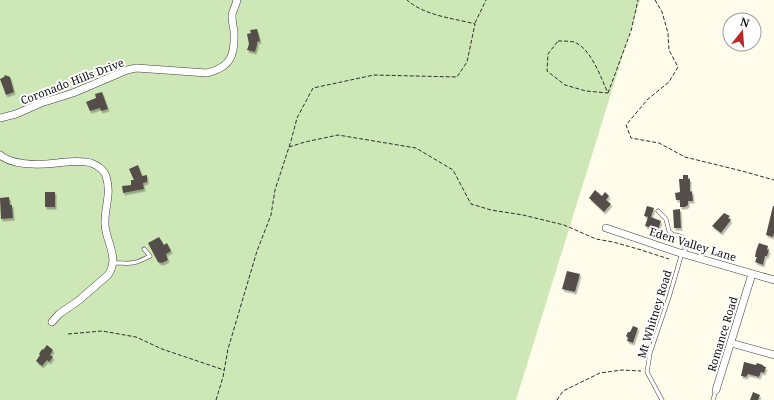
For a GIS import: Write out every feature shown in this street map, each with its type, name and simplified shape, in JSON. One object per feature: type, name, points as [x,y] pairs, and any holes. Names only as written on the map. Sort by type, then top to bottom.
[{"type":"street","name":"Coronado Hills Drive","points":[[0,118],[16,114],[41,103],[73,93],[127,70],[136,68],[207,73],[218,70],[229,61],[233,53],[234,39],[232,15],[237,0]]},
{"type":"street","points":[[0,155],[15,162],[36,164],[90,162],[100,167],[106,175],[108,201],[105,214],[105,228],[112,249],[113,263],[111,272],[78,301],[59,314],[52,322]]},
{"type":"street","name":"Eden Valley Lane","points":[[606,228],[683,254],[774,280]]},
{"type":"street","name":"Romance Road","points":[[716,390],[752,274]]},
{"type":"street","points":[[731,343],[774,355]]},
{"type":"lane","points":[[658,211],[666,219],[669,231],[673,235],[682,237],[685,246],[683,254]]},
{"type":"lane","points":[[113,263],[137,263],[150,256],[144,248]]},
{"type":"lane","name":"Mt Whitney Road","points":[[662,400],[647,372],[650,353],[683,254]]},
{"type":"lane","name":"Romance Road","points":[[713,400],[716,390]]},
{"type":"path","points":[[407,0],[413,5],[430,13],[475,24]]},
{"type":"path","points":[[216,400],[228,349],[255,257],[271,215],[275,190],[297,118],[313,88],[374,75],[457,77],[467,62],[475,24],[486,0]]},
{"type":"path","points":[[608,93],[631,31],[638,0]]},
{"type":"path","points":[[655,0],[662,12],[668,33],[669,50],[678,67],[669,82],[648,99],[626,125],[631,138],[659,143],[685,157],[774,180]]},
{"type":"path","points":[[558,41],[574,42],[581,46],[589,54],[608,93],[586,91],[565,85],[547,71],[548,54],[558,41]]},
{"type":"path","points":[[289,148],[305,142],[338,135],[416,148],[453,170],[471,204],[491,210],[523,215],[564,225],[596,239],[613,242],[669,259]]},
{"type":"path","points":[[68,334],[102,331],[136,337],[224,370]]},
{"type":"path","points":[[557,400],[563,391],[600,373],[622,370],[647,372]]},
{"type":"green space","points":[[0,0],[640,0],[516,400],[0,400]]},
{"type":"building","points":[[257,29],[260,41],[257,42],[255,52],[247,50],[249,44],[247,34],[251,33],[250,30]]},
{"type":"building","points":[[5,75],[10,77],[14,92],[6,95],[0,79]]},
{"type":"building","points":[[102,92],[108,109],[101,111],[100,108],[90,111],[86,102],[96,98],[95,94]]},
{"type":"building","points":[[138,165],[142,176],[147,175],[147,182],[143,183],[144,189],[123,193],[122,186],[131,185],[131,180],[134,180],[129,169]]},
{"type":"building","points":[[683,175],[688,175],[688,179],[690,179],[690,192],[692,191],[693,201],[688,201],[688,205],[685,207],[680,207],[680,200],[676,200],[675,193],[680,192],[679,179],[683,179]]},
{"type":"building","points":[[595,190],[602,196],[605,192],[609,196],[606,200],[611,204],[604,212],[589,198]]},
{"type":"building","points":[[45,192],[55,192],[55,207],[45,207]]},
{"type":"building","points":[[9,197],[10,205],[12,205],[13,218],[1,219],[0,198]]},
{"type":"building","points":[[647,206],[654,208],[651,217],[661,221],[658,230],[645,226],[648,217],[644,216]]},
{"type":"building","points":[[773,206],[774,233],[773,237],[766,235]]},
{"type":"building","points":[[680,209],[681,228],[674,228],[673,210]]},
{"type":"building","points":[[724,213],[730,216],[728,218],[731,220],[721,233],[712,226]]},
{"type":"building","points":[[159,237],[164,245],[167,243],[171,251],[166,254],[168,260],[162,263],[158,262],[148,243]]},
{"type":"building","points":[[759,243],[768,246],[767,250],[769,250],[767,256],[765,256],[763,265],[755,262],[757,257],[755,257],[756,251]]},
{"type":"building","points":[[567,271],[580,274],[575,292],[562,289]]},
{"type":"building","points":[[633,326],[638,328],[633,343],[627,341],[628,338],[626,336]]},
{"type":"building","points":[[47,345],[53,350],[50,355],[53,357],[49,362],[47,360],[42,366],[36,361],[42,349],[43,350]]},
{"type":"building","points":[[744,362],[763,365],[766,367],[764,373],[761,372],[759,377],[748,374],[746,377],[741,376]]},
{"type":"building","points":[[753,392],[760,395],[758,400],[750,400]]}]
